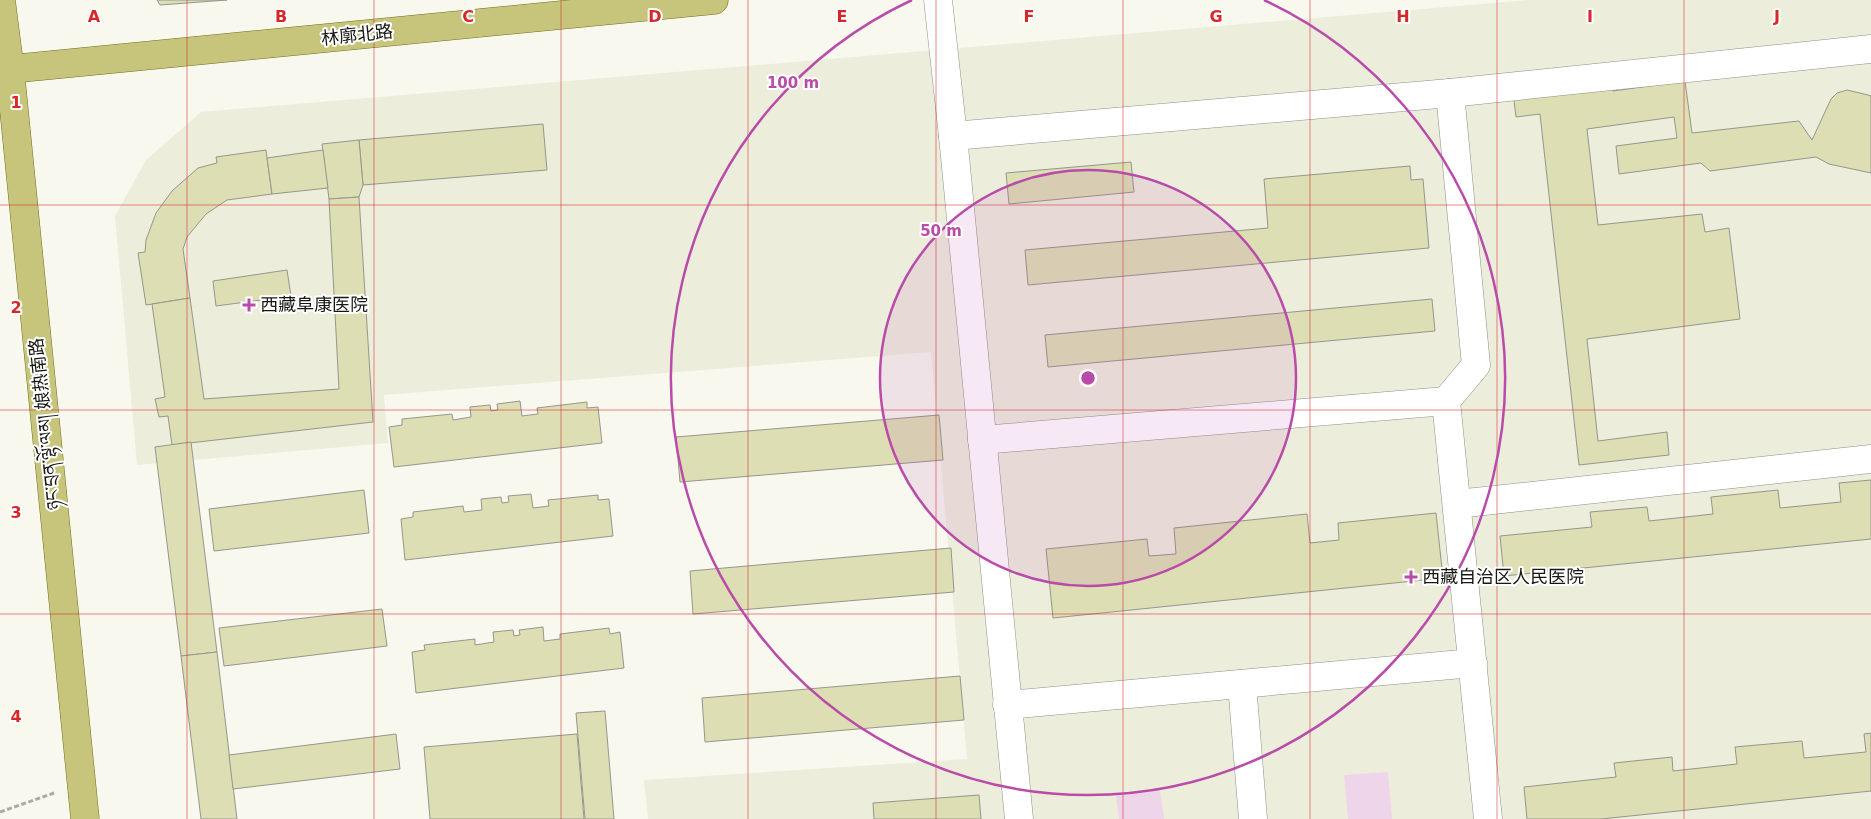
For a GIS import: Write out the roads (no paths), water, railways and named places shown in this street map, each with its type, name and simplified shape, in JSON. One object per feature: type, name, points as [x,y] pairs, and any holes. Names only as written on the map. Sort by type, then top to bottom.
[{"type":"main road","name":"ཉང་བྲན་ལྷོ་ལམ། 娘热南路","points":[[1,0],[5,70],[84,819]]},
{"type":"main road","name":"林廓北路","points":[[5,70],[714,0]]},
{"type":"lane","points":[[938,0],[953,136],[1019,819]]},
{"type":"lane","points":[[953,136],[1450,93],[1871,49]]},
{"type":"lane","points":[[982,440],[1446,401],[1476,365],[1450,93]]},
{"type":"lane","points":[[1446,401],[1488,819]]},
{"type":"lane","points":[[1457,504],[1871,459]]},
{"type":"lane","points":[[1007,705],[1472,663]]},
{"type":"lane","points":[[1242,684],[1253,819]]},
{"type":"place","name":"西藏阜康医院","points":[[249,305]]},
{"type":"place","name":"西藏自治区人民医院","points":[[1411,577]]}]
